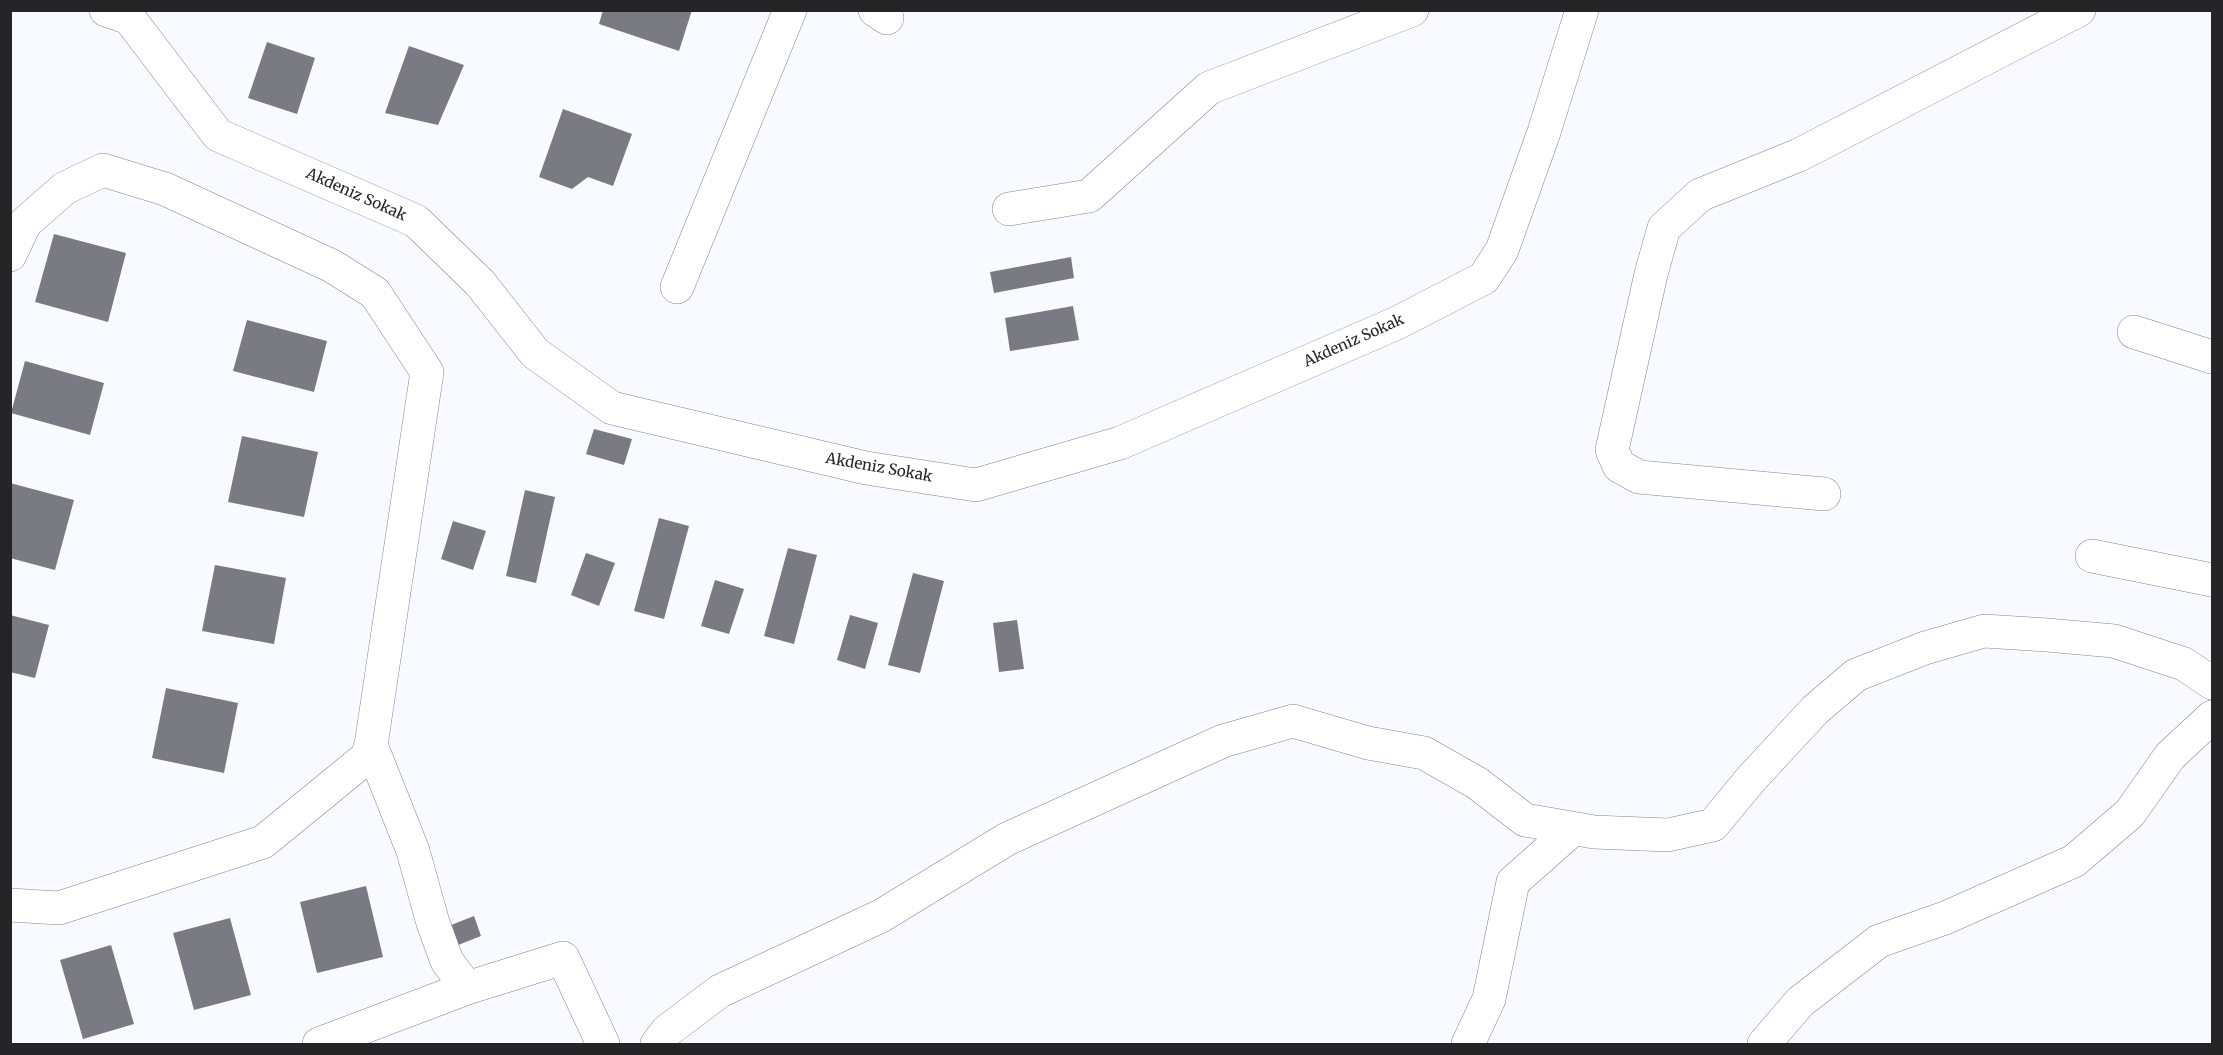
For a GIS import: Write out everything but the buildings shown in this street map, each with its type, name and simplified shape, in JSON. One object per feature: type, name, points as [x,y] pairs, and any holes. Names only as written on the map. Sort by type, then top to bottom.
[{"type":"street","points":[[677,287],[790,10]]},
{"type":"street","points":[[1009,209],[1089,196],[1209,88],[1412,10]]},
{"type":"street","name":"Akdeniz Sokak","points":[[130,13],[218,135],[416,221],[480,283],[535,352],[612,408],[866,468],[976,484],[1120,443],[1397,323],[1484,278],[1502,250],[1506,239],[1544,132],[1581,10]]},
{"type":"street","points":[[1824,494],[1639,477],[1619,466],[1612,450],[1651,274],[1664,228],[1700,195],[1799,155],[2079,10]]},
{"type":"street","points":[[10,255],[26,223],[65,188],[103,170],[165,189],[332,266],[375,293],[427,372],[371,745],[367,757],[262,842],[59,908],[10,905]]},
{"type":"street","points":[[2134,332],[2212,357]]},
{"type":"street","points":[[2092,556],[2212,580]]},
{"type":"street","points":[[657,1044],[667,1031],[720,991],[881,916],[1007,839],[1223,741],[1293,721],[1368,743],[1424,753],[1477,783],[1525,820],[1594,832],[1668,835],[1713,825],[1751,779],[1815,710],[1856,675],[1925,648],[1984,631],[2114,641],[2184,664],[2212,683]]},
{"type":"street","points":[[1764,1044],[1800,1002],[1879,941],[1945,918],[2074,861],[2130,813],[2170,756],[2212,717]]},
{"type":"street","points":[[371,745],[413,851],[433,923],[447,961],[467,988]]},
{"type":"street","points":[[1468,1044],[1489,999],[1513,882],[1573,829]]},
{"type":"street","points":[[319,1044],[467,988],[563,958],[603,1044]]}]
